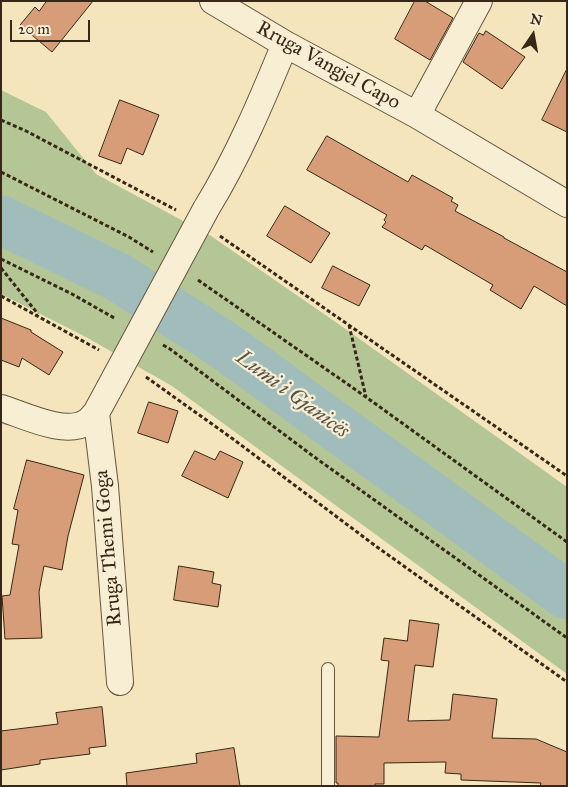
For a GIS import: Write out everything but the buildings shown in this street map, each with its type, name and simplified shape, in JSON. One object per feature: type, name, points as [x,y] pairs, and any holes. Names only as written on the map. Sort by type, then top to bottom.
[{"type":"street","name":"Rruga Vangjel Capo","points":[[213,1],[285,44],[417,115],[567,204]]},
{"type":"street","name":"Rruga Vangjel Capo","points":[[417,115],[479,1]]},
{"type":"street","points":[[1,408],[57,426],[74,426],[87,422],[96,414],[194,211],[220,185],[259,106],[285,44]]},
{"type":"street","name":"Rruga Themi Goga","points":[[96,414],[105,486],[120,682]]},
{"type":"lane","points":[[328,669],[328,786]]},
{"type":"path","points":[[1,120],[194,211]]},
{"type":"path","points":[[1,172],[129,237],[154,253]]},
{"type":"path","points":[[216,234],[567,476]]},
{"type":"path","points":[[1,259],[72,294],[121,322]]},
{"type":"path","points":[[1,268],[40,317]]},
{"type":"path","points":[[197,279],[366,397],[567,542]]},
{"type":"path","points":[[1,296],[101,352]]},
{"type":"path","points":[[348,325],[366,397]]},
{"type":"path","points":[[162,345],[567,638]]},
{"type":"path","points":[[144,376],[233,438],[377,547],[567,682]]},
{"type":"green space","points":[[1,90],[46,112],[96,174],[211,236],[340,325],[567,487],[567,674],[172,386],[84,336],[1,294]]},
{"type":"waterway","name":"Lumi i Gjanicës","points":[[1,220],[118,277],[225,346],[567,595]]}]
